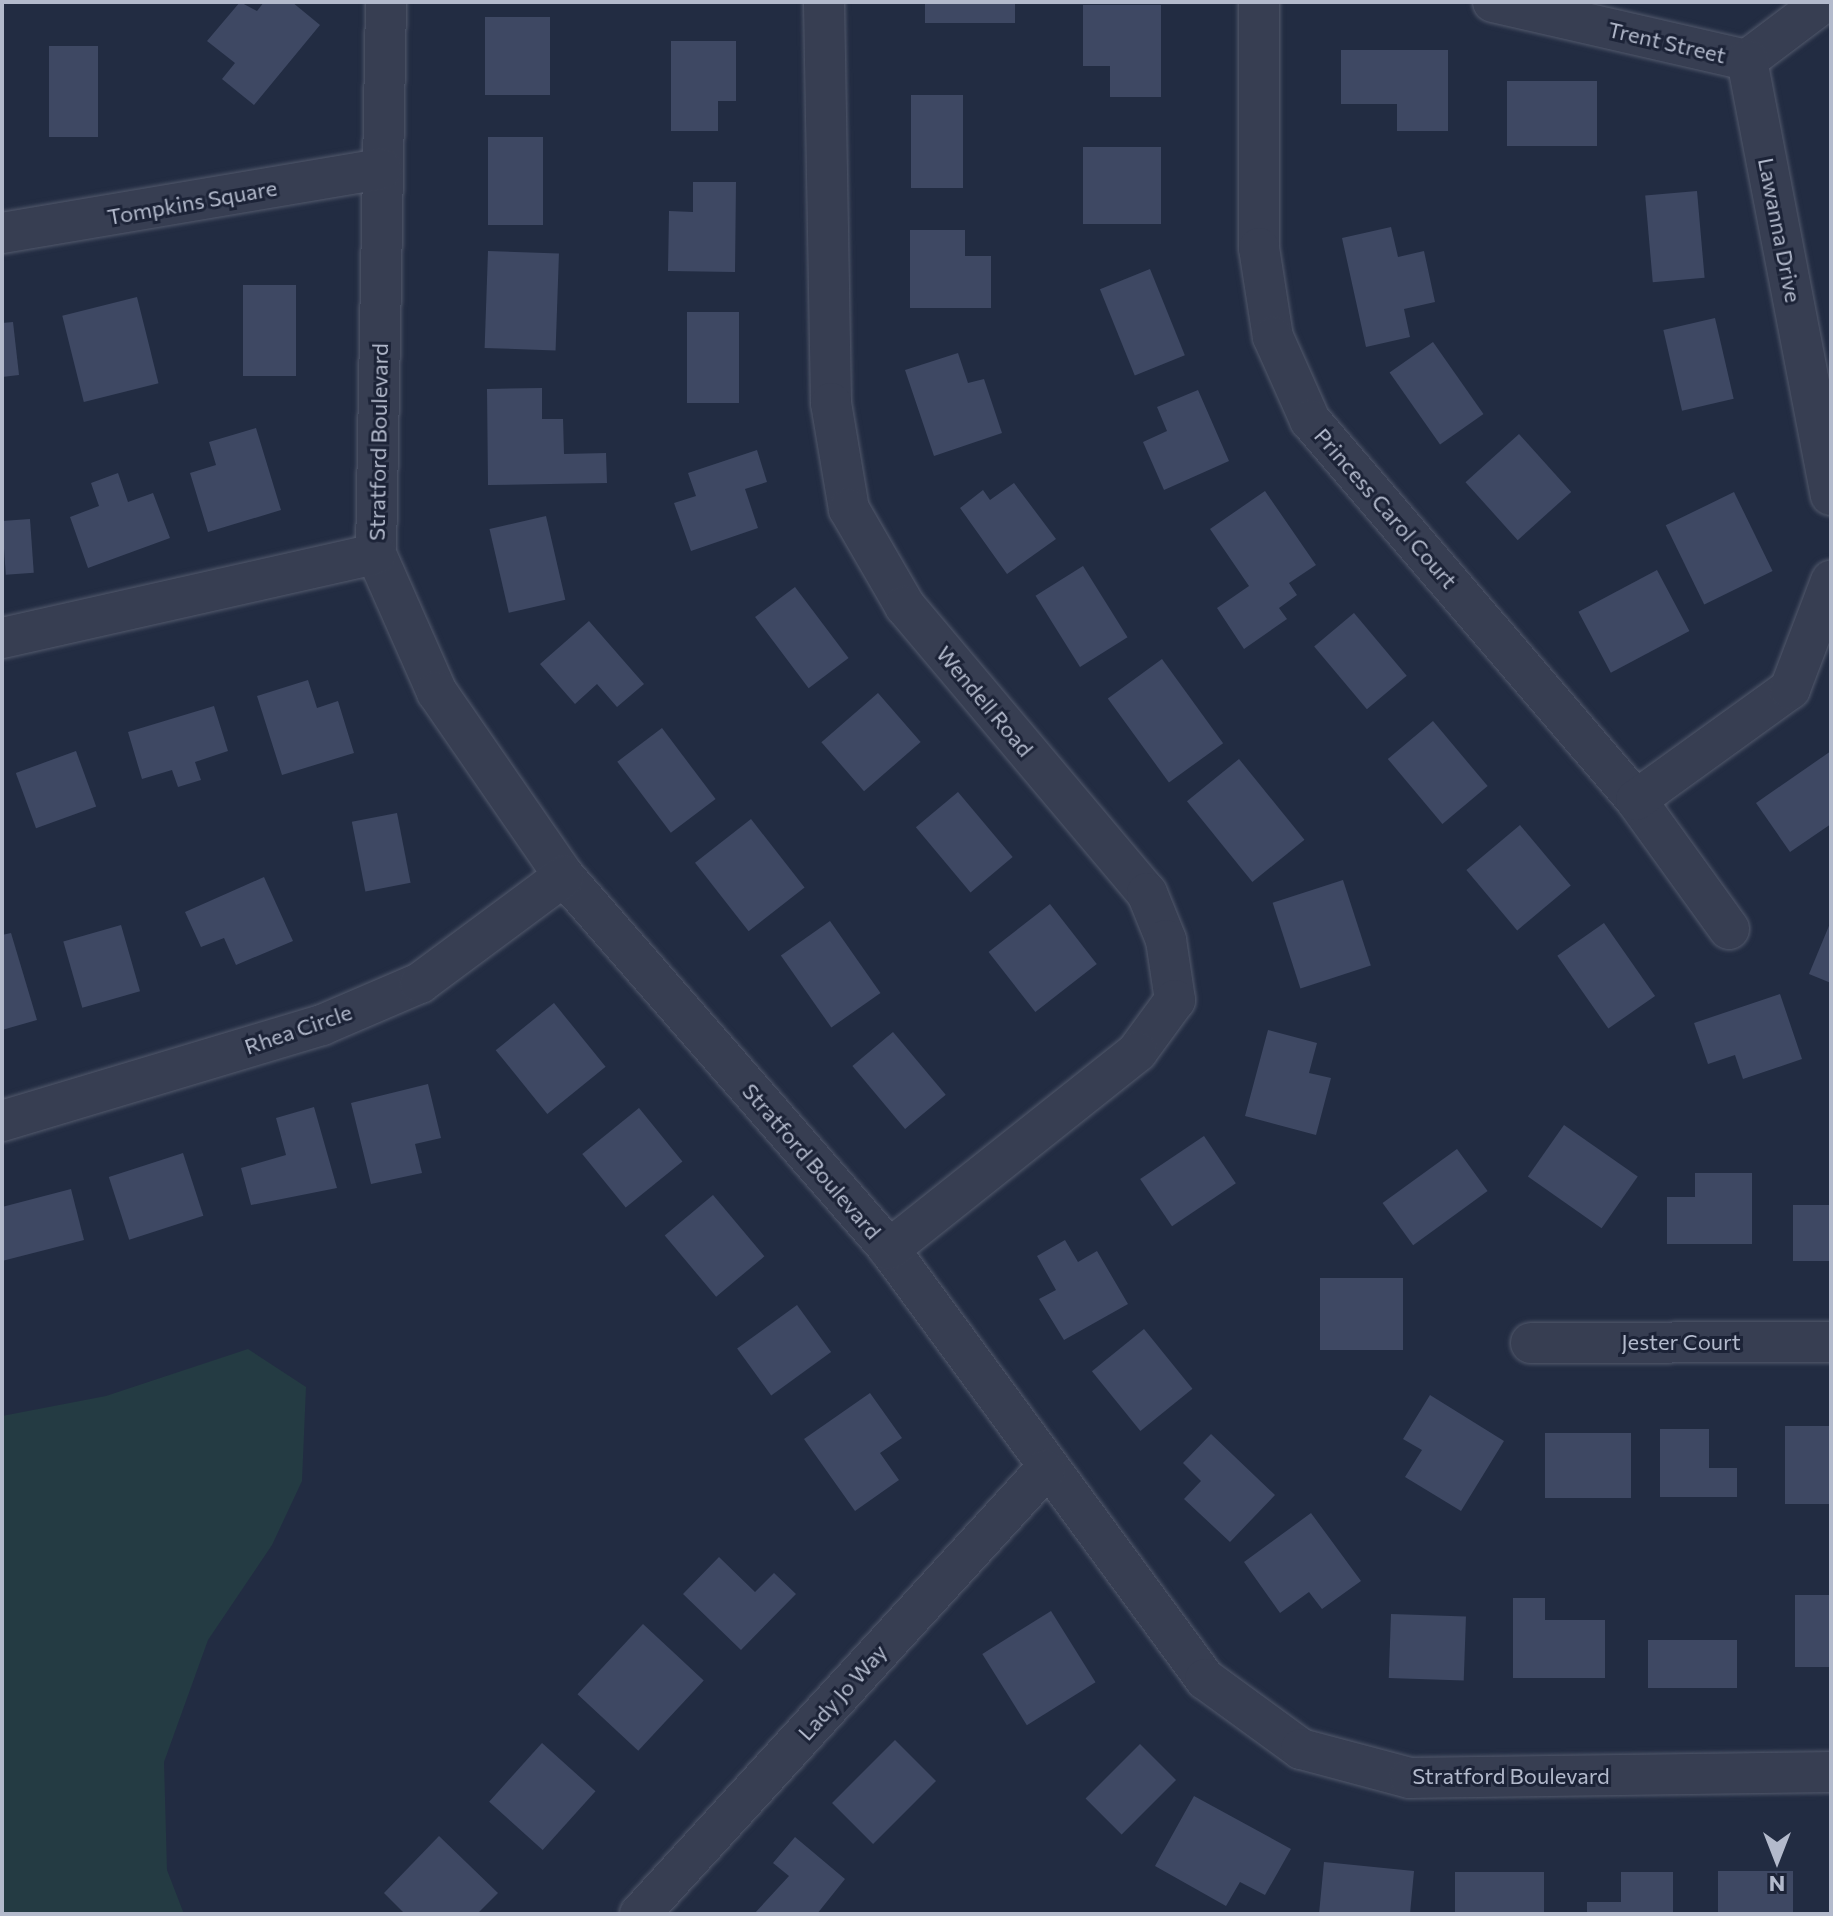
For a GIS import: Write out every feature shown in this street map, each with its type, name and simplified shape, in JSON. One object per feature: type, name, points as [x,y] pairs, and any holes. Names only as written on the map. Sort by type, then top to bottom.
[{"type":"street","name":"Stratford Boulevard","points":[[386,2],[376,554],[437,692],[564,876],[889,1249],[1045,1470],[1205,1679],[1301,1749],[1410,1778],[1831,1772]]},
{"type":"street","name":"Wendell Road","points":[[824,2],[831,403],[849,509],[905,606],[1147,893],[1166,940],[1175,1000],[1137,1052],[889,1249]]},
{"type":"street","name":"Princess Carol Court","points":[[1259,2],[1259,248],[1273,337],[1310,420],[1636,800],[1729,929]]},
{"type":"street","name":"Trent Street","points":[[1493,2],[1747,60]]},
{"type":"street","points":[[1747,60],[1824,2]]},
{"type":"street","name":"Lawanna Drive","points":[[1747,60],[1831,495]]},
{"type":"street","name":"Tompkins Square","points":[[2,233],[382,169]]},
{"type":"street","points":[[2,638],[376,554]]},
{"type":"street","points":[[1636,800],[1790,689],[1831,581]]},
{"type":"street","name":"Rhea Circle","points":[[2,1121],[322,1025],[420,983],[564,876]]},
{"type":"street","name":"Jester Court","points":[[1531,1343],[1831,1342]]},
{"type":"street","name":"Lady Jo Way","points":[[640,1914],[1045,1470]]},
{"type":"shaded area","points":[[248,1349],[306,1387],[302,1481],[272,1545],[208,1640],[164,1762],[167,1870],[184,1914],[2,1914],[2,1416],[106,1396]]},
{"type":"building","points":[[240,2],[257,11],[264,2],[292,2],[320,25],[254,105],[222,79],[235,63],[207,41]]},
{"type":"building","points":[[925,2],[1015,2],[1015,23],[925,23]]},
{"type":"building","points":[[1083,5],[1161,5],[1161,97],[1110,97],[1110,66],[1083,66]]},
{"type":"building","points":[[485,17],[550,17],[550,95],[485,95]]},
{"type":"building","points":[[671,41],[736,41],[736,101],[718,101],[718,131],[671,131]]},
{"type":"building","points":[[49,46],[98,46],[98,137],[49,137]]},
{"type":"building","points":[[1341,50],[1448,50],[1448,131],[1397,131],[1397,104],[1341,104]]},
{"type":"building","points":[[1507,81],[1597,81],[1597,146],[1507,146]]},
{"type":"building","points":[[911,95],[963,95],[963,188],[911,188]]},
{"type":"building","points":[[488,137],[543,137],[543,225],[488,225]]},
{"type":"building","points":[[1083,147],[1161,147],[1161,224],[1083,224]]},
{"type":"building","points":[[693,182],[736,182],[735,272],[668,271],[669,211],[693,212]]},
{"type":"building","points":[[1697,191],[1705,278],[1653,282],[1645,196]]},
{"type":"building","points":[[1391,227],[1398,257],[1424,251],[1435,302],[1404,309],[1410,337],[1366,347],[1342,238]]},
{"type":"building","points":[[910,230],[965,230],[965,256],[991,256],[991,308],[910,308]]},
{"type":"building","points":[[488,251],[559,253],[556,350],[485,348]]},
{"type":"building","points":[[1150,269],[1185,355],[1135,375],[1100,289]]},
{"type":"building","points":[[243,285],[296,285],[296,376],[243,376]]},
{"type":"building","points":[[137,297],[159,383],[84,402],[62,316]]},
{"type":"building","points":[[687,312],[739,312],[739,403],[687,403]]},
{"type":"building","points":[[1715,318],[1734,399],[1682,411],[1663,330]]},
{"type":"building","points":[[13,322],[19,375],[2,377],[2,323]]},
{"type":"building","points":[[1433,342],[1483,414],[1440,444],[1390,372]]},
{"type":"building","points":[[958,353],[968,383],[984,379],[1002,433],[934,456],[905,370]]},
{"type":"building","points":[[542,388],[542,419],[563,419],[564,454],[606,453],[607,483],[488,485],[487,389]]},
{"type":"building","points":[[1198,390],[1229,461],[1164,490],[1143,442],[1167,431],[1157,407]]},
{"type":"building","points":[[256,428],[281,510],[208,532],[190,473],[216,465],[209,442]]},
{"type":"building","points":[[1519,434],[1571,492],[1518,540],[1465,482]]},
{"type":"building","points":[[757,450],[767,482],[745,489],[758,528],[691,551],[674,503],[696,496],[688,473]]},
{"type":"building","points":[[118,473],[128,502],[153,493],[170,538],[88,568],[70,517],[99,506],[91,483]]},
{"type":"building","points":[[1014,483],[1056,539],[1007,574],[960,508],[983,490],[990,500]]},
{"type":"building","points":[[1265,491],[1316,565],[1289,583],[1297,595],[1279,608],[1287,619],[1244,649],[1217,608],[1249,586],[1210,529]]},
{"type":"building","points":[[1734,492],[1773,571],[1704,604],[1666,525]]},
{"type":"building","points":[[546,516],[565,600],[509,613],[489,529]]},
{"type":"building","points":[[30,519],[34,573],[6,575],[2,521]]},
{"type":"building","points":[[1083,566],[1128,637],[1080,667],[1036,596]]},
{"type":"building","points":[[1657,570],[1689,631],[1611,673],[1578,612]]},
{"type":"building","points":[[795,587],[849,658],[809,688],[755,617]]},
{"type":"building","points":[[1354,613],[1407,676],[1367,709],[1314,646]]},
{"type":"building","points":[[589,621],[644,684],[617,707],[597,684],[575,704],[540,664]]},
{"type":"building","points":[[1162,659],[1223,743],[1169,783],[1108,698]]},
{"type":"building","points":[[308,680],[317,708],[338,701],[354,753],[282,775],[257,696]]},
{"type":"building","points":[[878,693],[921,742],[864,791],[821,742]]},
{"type":"building","points":[[214,706],[228,751],[195,762],[201,780],[178,787],[172,770],[142,779],[128,732]]},
{"type":"building","points":[[1433,721],[1488,786],[1442,824],[1388,759]]},
{"type":"building","points":[[662,728],[716,799],[671,833],[617,762]]},
{"type":"building","points":[[76,751],[96,806],[36,828],[16,773]]},
{"type":"building","points":[[1831,751],[1831,824],[1790,852],[1756,803]]},
{"type":"building","points":[[1239,759],[1304,840],[1252,882],[1187,801]]},
{"type":"building","points":[[958,792],[1013,857],[971,892],[916,827]]},
{"type":"building","points":[[397,813],[411,883],[365,891],[352,822]]},
{"type":"building","points":[[751,819],[805,888],[749,931],[695,863]]},
{"type":"building","points":[[1520,825],[1571,886],[1517,931],[1466,870]]},
{"type":"building","points":[[264,877],[293,941],[236,965],[224,938],[201,947],[185,912]]},
{"type":"building","points":[[1343,880],[1371,966],[1300,988],[1273,903]]},
{"type":"building","points":[[1050,904],[1097,964],[1035,1012],[989,952]]},
{"type":"building","points":[[830,921],[880,993],[831,1027],[781,955]]},
{"type":"building","points":[[1831,921],[1831,983],[1809,974]]},
{"type":"building","points":[[1604,923],[1655,996],[1608,1029],[1557,956]]},
{"type":"building","points":[[121,925],[140,991],[82,1008],[63,942]]},
{"type":"building","points":[[11,933],[37,1020],[2,1030],[2,935]]},
{"type":"building","points":[[1780,994],[1802,1059],[1743,1079],[1735,1055],[1708,1064],[1694,1023]]},
{"type":"building","points":[[554,1003],[606,1067],[547,1114],[496,1050]]},
{"type":"building","points":[[1268,1030],[1317,1043],[1309,1073],[1331,1078],[1316,1135],[1245,1116]]},
{"type":"building","points":[[893,1032],[946,1095],[905,1129],[852,1066]]},
{"type":"building","points":[[428,1084],[441,1138],[415,1144],[422,1173],[371,1184],[351,1103]]},
{"type":"building","points":[[314,1107],[337,1188],[251,1205],[241,1168],[286,1155],[276,1118]]},
{"type":"building","points":[[639,1108],[682,1162],[626,1208],[582,1154]]},
{"type":"building","points":[[1564,1125],[1638,1177],[1602,1228],[1528,1177]]},
{"type":"building","points":[[1204,1136],[1236,1183],[1172,1226],[1140,1179]]},
{"type":"building","points":[[1457,1149],[1488,1191],[1413,1245],[1383,1203]]},
{"type":"building","points":[[183,1153],[203,1216],[129,1240],[109,1177]]},
{"type":"building","points":[[1695,1173],[1752,1173],[1752,1244],[1667,1244],[1667,1197],[1695,1197]]},
{"type":"building","points":[[71,1189],[84,1240],[2,1261],[2,1207]]},
{"type":"building","points":[[713,1195],[764,1256],[716,1297],[665,1235]]},
{"type":"building","points":[[1793,1205],[1831,1205],[1831,1261],[1793,1261]]},
{"type":"building","points":[[1065,1240],[1078,1262],[1097,1251],[1128,1304],[1064,1340],[1039,1299],[1056,1290],[1037,1256]]},
{"type":"building","points":[[1320,1278],[1403,1278],[1403,1350],[1320,1350]]},
{"type":"building","points":[[797,1305],[831,1352],[771,1395],[737,1348]]},
{"type":"building","points":[[1144,1329],[1192,1389],[1140,1431],[1092,1371]]},
{"type":"building","points":[[870,1393],[902,1438],[880,1453],[899,1480],[855,1511],[804,1439]]},
{"type":"building","points":[[1430,1395],[1504,1441],[1461,1511],[1405,1477],[1422,1450],[1403,1439]]},
{"type":"building","points":[[1785,1426],[1831,1426],[1831,1504],[1785,1504]]},
{"type":"building","points":[[1660,1429],[1709,1429],[1709,1468],[1737,1468],[1737,1497],[1660,1497]]},
{"type":"building","points":[[1545,1433],[1631,1433],[1631,1498],[1545,1498]]},
{"type":"building","points":[[1211,1434],[1275,1495],[1230,1542],[1184,1499],[1201,1481],[1183,1463]]},
{"type":"building","points":[[1311,1513],[1361,1581],[1322,1609],[1309,1592],[1280,1613],[1244,1562]]},
{"type":"building","points":[[719,1557],[755,1592],[774,1573],[796,1594],[741,1650],[683,1594]]},
{"type":"building","points":[[1795,1595],[1831,1595],[1831,1667],[1795,1667]]},
{"type":"building","points":[[1513,1598],[1545,1598],[1545,1620],[1605,1620],[1605,1678],[1513,1678]]},
{"type":"building","points":[[1051,1611],[1096,1682],[1027,1725],[982,1654]]},
{"type":"building","points":[[1391,1614],[1466,1617],[1464,1681],[1389,1678]]},
{"type":"building","points":[[643,1624],[704,1681],[638,1751],[578,1694]]},
{"type":"building","points":[[1648,1640],[1737,1640],[1737,1688],[1648,1688]]},
{"type":"building","points":[[895,1740],[936,1781],[873,1844],[832,1803]]},
{"type":"building","points":[[542,1743],[596,1791],[543,1850],[489,1802]]},
{"type":"building","points":[[1140,1744],[1176,1780],[1122,1835],[1086,1798]]},
{"type":"building","points":[[1194,1796],[1291,1849],[1265,1895],[1240,1882],[1226,1906],[1155,1866]]},
{"type":"building","points":[[439,1836],[498,1893],[477,1914],[405,1914],[384,1893]]},
{"type":"building","points":[[795,1837],[845,1879],[817,1914],[754,1914],[789,1876],[773,1863]]},
{"type":"building","points":[[1324,1862],[1414,1871],[1410,1914],[1319,1914]]},
{"type":"building","points":[[1718,1871],[1793,1871],[1793,1914],[1718,1914]]},
{"type":"building","points":[[1455,1872],[1544,1872],[1544,1914],[1455,1914]]},
{"type":"building","points":[[1621,1872],[1673,1872],[1673,1914],[1587,1914],[1587,1902],[1621,1902]]}]
